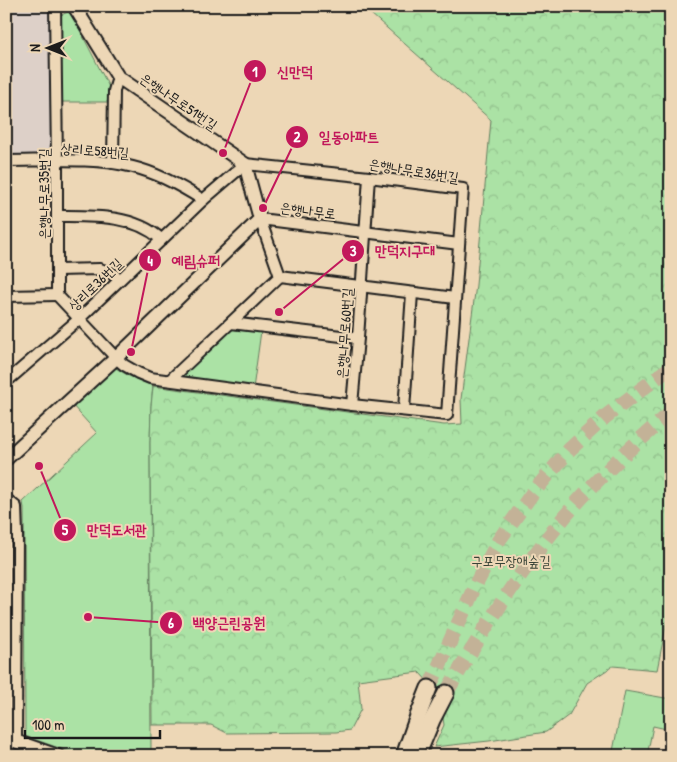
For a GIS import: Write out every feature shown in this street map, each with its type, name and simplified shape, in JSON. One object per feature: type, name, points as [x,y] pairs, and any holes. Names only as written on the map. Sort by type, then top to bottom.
[{"type":"main road","points":[[418,756],[429,688]]},
{"type":"main road","points":[[404,756],[425,718],[446,694]]},
{"type":"street","name":"은행나무로35번길","points":[[55,6],[57,295]]},
{"type":"street","name":"은행나무로51번길","points":[[74,6],[118,77],[245,164]]},
{"type":"street","points":[[113,163],[114,91],[118,77]]},
{"type":"street","name":"상리로58번길","points":[[6,161],[57,160],[105,162],[134,166],[161,176],[203,200]]},
{"type":"street","points":[[245,164],[260,219],[280,276]]},
{"type":"street","name":"은행나무로36번길","points":[[116,358],[124,365],[150,378],[352,405],[447,415],[463,188],[245,164]]},
{"type":"street","name":"상리로36번길","points":[[6,382],[79,319],[161,239],[245,164]]},
{"type":"street","name":"은행나무로60번길","points":[[352,405],[369,177]]},
{"type":"street","points":[[57,216],[101,216],[126,221],[140,226],[161,239]]},
{"type":"street","name":"은행나무로","points":[[6,459],[116,358],[260,219],[459,244]]},
{"type":"street","points":[[57,270],[100,269],[120,279]]},
{"type":"street","points":[[280,276],[455,298]]},
{"type":"street","points":[[170,380],[280,276]]},
{"type":"street","points":[[404,410],[412,293]]},
{"type":"street","points":[[6,296],[57,295],[116,358]]},
{"type":"street","points":[[231,323],[358,338]]},
{"type":"street","points":[[6,499],[16,507],[17,535],[11,739],[58,756]]},
{"type":"street","points":[[6,542],[17,535]]},
{"type":"shaded area","points":[[6,6],[50,6],[53,154],[44,157],[6,156]]},
{"type":"green space","name":"구포무장애숲길","points":[[362,6],[671,6],[671,611],[669,612],[657,670],[613,666],[587,683],[569,715],[546,732],[434,747],[444,725],[441,705],[432,686],[419,672],[358,680],[361,709],[350,730],[336,732],[227,733],[211,725],[152,725],[150,443],[153,386],[444,425],[462,424],[461,399],[476,285],[491,120]]},
{"type":"green space","points":[[70,11],[109,87],[109,102],[60,102],[59,16]]},
{"type":"green space","points":[[230,328],[261,331],[253,389],[182,378],[183,372]]},
{"type":"green space","points":[[114,367],[129,376],[153,386],[150,443],[151,756],[76,754],[25,736],[23,502],[97,433],[72,405]]},
{"type":"green space","points":[[625,691],[671,699],[671,730],[653,726],[647,756],[612,756]]},
{"type":"tunnel","points":[[429,688],[477,582],[499,540],[531,495],[569,450],[605,417],[671,367]]},
{"type":"tunnel","points":[[446,693],[506,596],[532,558],[560,523],[605,473],[671,413]]},
{"type":"place","name":"신만덕","points":[[223,153]]},
{"type":"place","name":"일동아파트","points":[[263,208]]},
{"type":"place","name":"만덕지구대","points":[[279,312]]},
{"type":"place","name":"예림슈퍼","points":[[131,352]]},
{"type":"place","name":"만덕도서관","points":[[39,466]]},
{"type":"place","name":"백양근린공원","points":[[88,617]]}]
